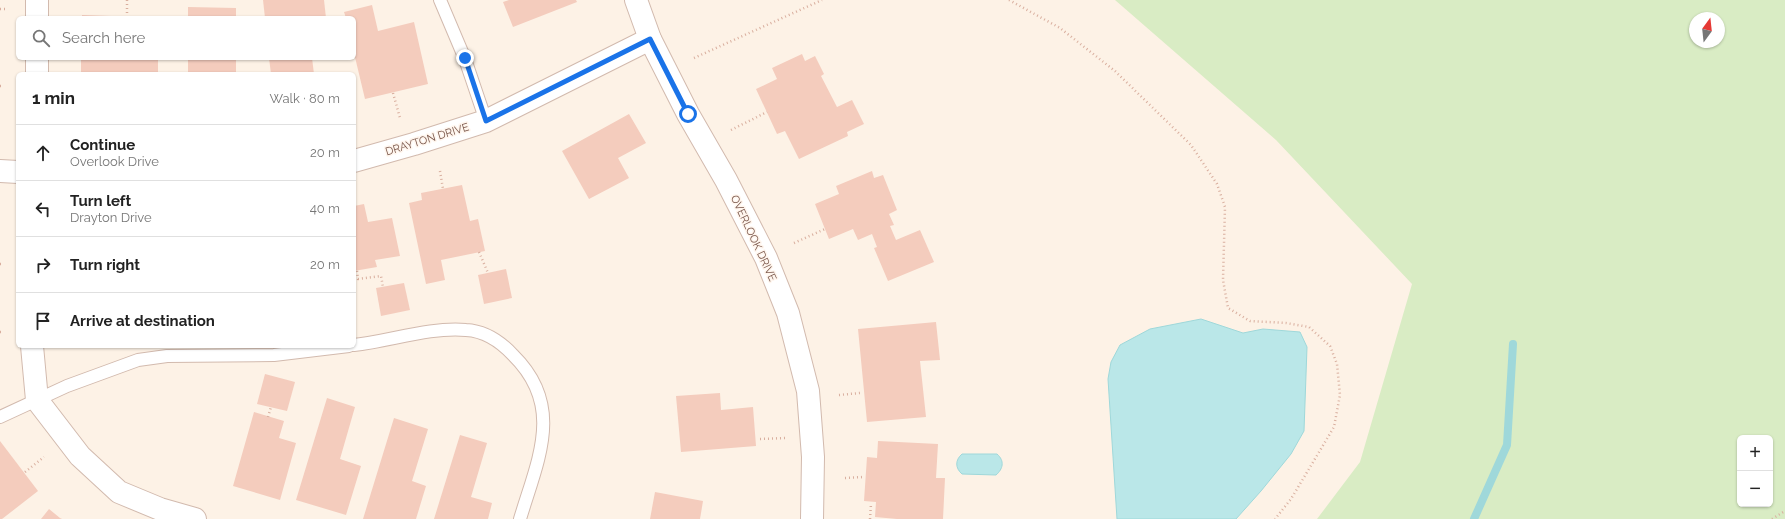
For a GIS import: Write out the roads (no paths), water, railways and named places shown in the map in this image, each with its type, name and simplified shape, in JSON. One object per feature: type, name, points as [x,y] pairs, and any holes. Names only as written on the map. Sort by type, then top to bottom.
[{"type":"street","points":[[37,0],[37,16]]},
{"type":"street","name":"OVERLOOK DRIVE","points":[[636,0],[650,39],[688,114],[726,180],[766,258],[788,314],[808,391],[813,457],[812,519]]},
{"type":"street","name":"DRAYTON DRIVE","points":[[356,160],[486,121],[650,39]]},
{"type":"street","points":[[36,72],[37,60]]},
{"type":"street","points":[[0,171],[16,172]]},
{"type":"street","points":[[32,348],[37,400],[80,456],[119,492],[160,509],[195,519]]},
{"type":"lane","points":[[440,0],[465,58],[486,121]]},
{"type":"lane","points":[[356,345],[434,332],[466,330],[479,332],[497,340],[525,367],[540,394],[544,409],[544,422],[541,449],[520,519]]},
{"type":"lane","points":[[0,417],[67,386],[138,360],[167,356],[274,355],[332,348]]},
{"type":"water","points":[[1201,319],[1243,333],[1263,329],[1300,332],[1307,347],[1304,431],[1291,454],[1236,519],[1117,519],[1108,379],[1111,362],[1120,345],[1150,329]]},
{"type":"water","points":[[962,454],[997,454],[1001,459],[1002,468],[996,475],[962,474],[957,467],[957,461]]},
{"type":"waterway","points":[[1474,519],[1507,445],[1513,344]]}]
